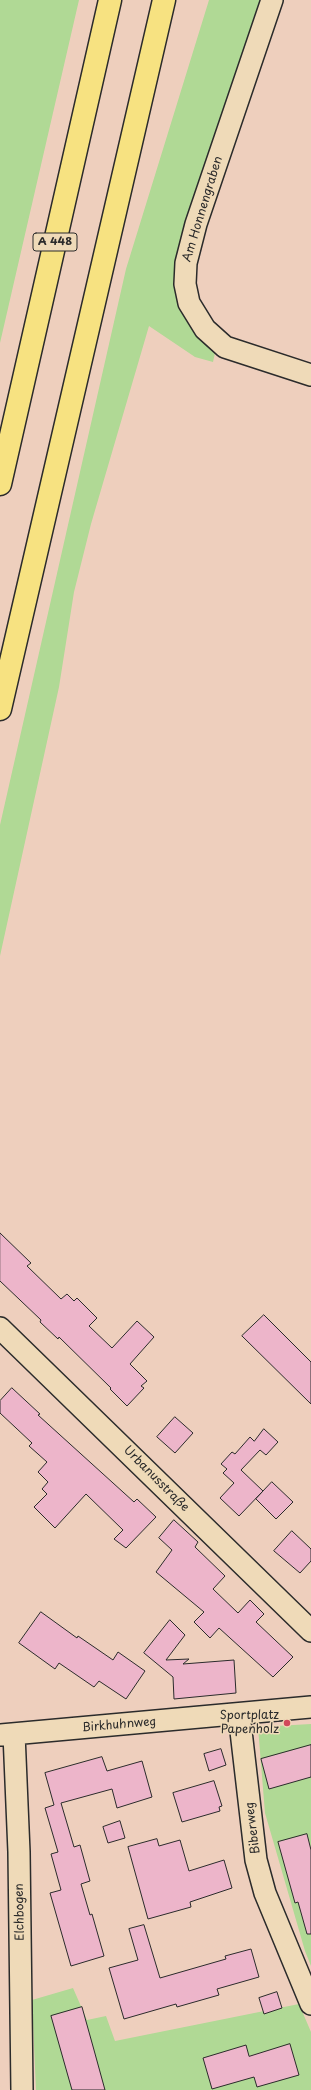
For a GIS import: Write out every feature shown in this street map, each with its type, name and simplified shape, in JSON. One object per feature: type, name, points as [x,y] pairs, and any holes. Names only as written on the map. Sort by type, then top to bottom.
[{"type":"highway","name":"A 448","points":[[0,484],[110,0]]},
{"type":"highway","points":[[0,709],[164,0]]},
{"type":"street","name":"Am Honnengraben","points":[[272,0],[196,224],[186,264],[185,284],[190,303],[205,329],[225,347],[311,375]]},
{"type":"street","name":"Urbanusstraße","points":[[0,1328],[311,1631]]},
{"type":"street","points":[[239,1714],[311,1707]]},
{"type":"street","name":"Birkhuhnweg","points":[[7,1734],[239,1714]]},
{"type":"street","name":"Biberweg","points":[[239,1714],[256,1860],[272,1913],[311,2004]]},
{"type":"street","name":"Elchbogen","points":[[7,1734],[17,1774],[22,2090]]},
{"type":"green space","points":[[0,0],[79,0],[0,343]]},
{"type":"green space","points":[[209,0],[264,0],[179,303],[198,338],[215,353],[213,362],[195,357],[149,326],[91,524],[74,592],[59,687],[0,956],[0,825],[126,269]]},
{"type":"green space","points":[[311,1724],[311,1966],[305,1951],[265,1813],[258,1727]]},
{"type":"green space","points":[[73,1988],[87,2020],[106,2016],[115,2041],[299,2004],[311,2032],[311,2090],[36,2090],[32,2000]]},
{"type":"building","points":[[0,1233],[31,1263],[27,1266],[61,1299],[67,1294],[74,1301],[77,1298],[97,1318],[89,1326],[112,1348],[137,1321],[154,1337],[130,1364],[147,1381],[141,1386],[144,1388],[127,1406],[110,1389],[111,1388],[59,1337],[58,1339],[40,1322],[41,1320],[0,1281]]},
{"type":"building","points":[[264,1315],[311,1362],[311,1404],[242,1336]]},
{"type":"building","points":[[12,1388],[40,1414],[38,1415],[134,1502],[137,1499],[156,1517],[126,1548],[114,1539],[123,1530],[86,1494],[55,1528],[34,1507],[47,1494],[42,1489],[48,1482],[38,1472],[47,1462],[29,1446],[32,1443],[0,1413],[0,1401]]},
{"type":"building","points":[[175,1417],[193,1433],[175,1453],[157,1437]]},
{"type":"building","points":[[264,1429],[278,1442],[266,1455],[260,1450],[241,1470],[263,1491],[239,1516],[220,1498],[234,1483],[223,1473],[227,1469],[221,1464],[232,1452],[235,1454],[250,1437],[254,1441]]},
{"type":"building","points":[[272,1482],[293,1502],[276,1519],[256,1499]]},
{"type":"building","points":[[174,1520],[198,1542],[195,1547],[225,1576],[213,1589],[238,1613],[250,1600],[264,1614],[256,1622],[293,1657],[273,1677],[219,1628],[210,1638],[194,1622],[204,1612],[156,1572],[172,1550],[159,1538]]},
{"type":"building","points":[[292,1531],[311,1549],[311,1561],[300,1573],[274,1551]]},
{"type":"building","points":[[41,1612],[77,1638],[78,1636],[113,1660],[118,1652],[145,1671],[126,1699],[99,1681],[94,1687],[59,1663],[55,1669],[19,1643]]},
{"type":"building","points":[[170,1620],[185,1635],[166,1660],[189,1659],[183,1664],[234,1660],[236,1693],[174,1699],[173,1677],[144,1653]]},
{"type":"building","points":[[311,1745],[311,1777],[269,1789],[261,1759]]},
{"type":"building","points":[[221,1749],[226,1765],[209,1771],[204,1754]]},
{"type":"building","points":[[102,1757],[107,1771],[142,1761],[152,1797],[117,1808],[112,1789],[61,1803],[74,1847],[80,1845],[90,1881],[81,1884],[90,1915],[92,1914],[104,1956],[71,1966],[50,1893],[61,1890],[51,1854],[58,1852],[45,1808],[54,1805],[45,1773]]},
{"type":"building","points":[[214,1781],[222,1806],[219,1807],[220,1811],[182,1822],[173,1793]]},
{"type":"building","points":[[120,1821],[125,1838],[108,1843],[103,1827]]},
{"type":"building","points":[[307,1834],[311,1850],[311,1934],[307,1934],[298,1902],[295,1903],[278,1842]]},
{"type":"building","points":[[157,1839],[159,1846],[180,1840],[189,1871],[224,1860],[232,1888],[190,1902],[191,1907],[148,1919],[128,1847]]},
{"type":"building","points":[[144,1925],[160,1978],[226,1959],[225,1956],[251,1949],[259,1977],[217,1989],[219,1995],[177,2007],[176,2004],[124,2019],[109,1968],[138,1960],[129,1929]]},
{"type":"building","points":[[277,1992],[282,2008],[264,2014],[259,1998]]},
{"type":"building","points":[[82,2007],[105,2090],[72,2090],[51,2016]]},
{"type":"building","points":[[290,2044],[299,2075],[257,2087],[254,2077],[212,2089],[203,2058],[246,2045],[249,2056]]},
{"type":"place","name":"Sportplatz Papenholz","points":[[287,1723]]}]
